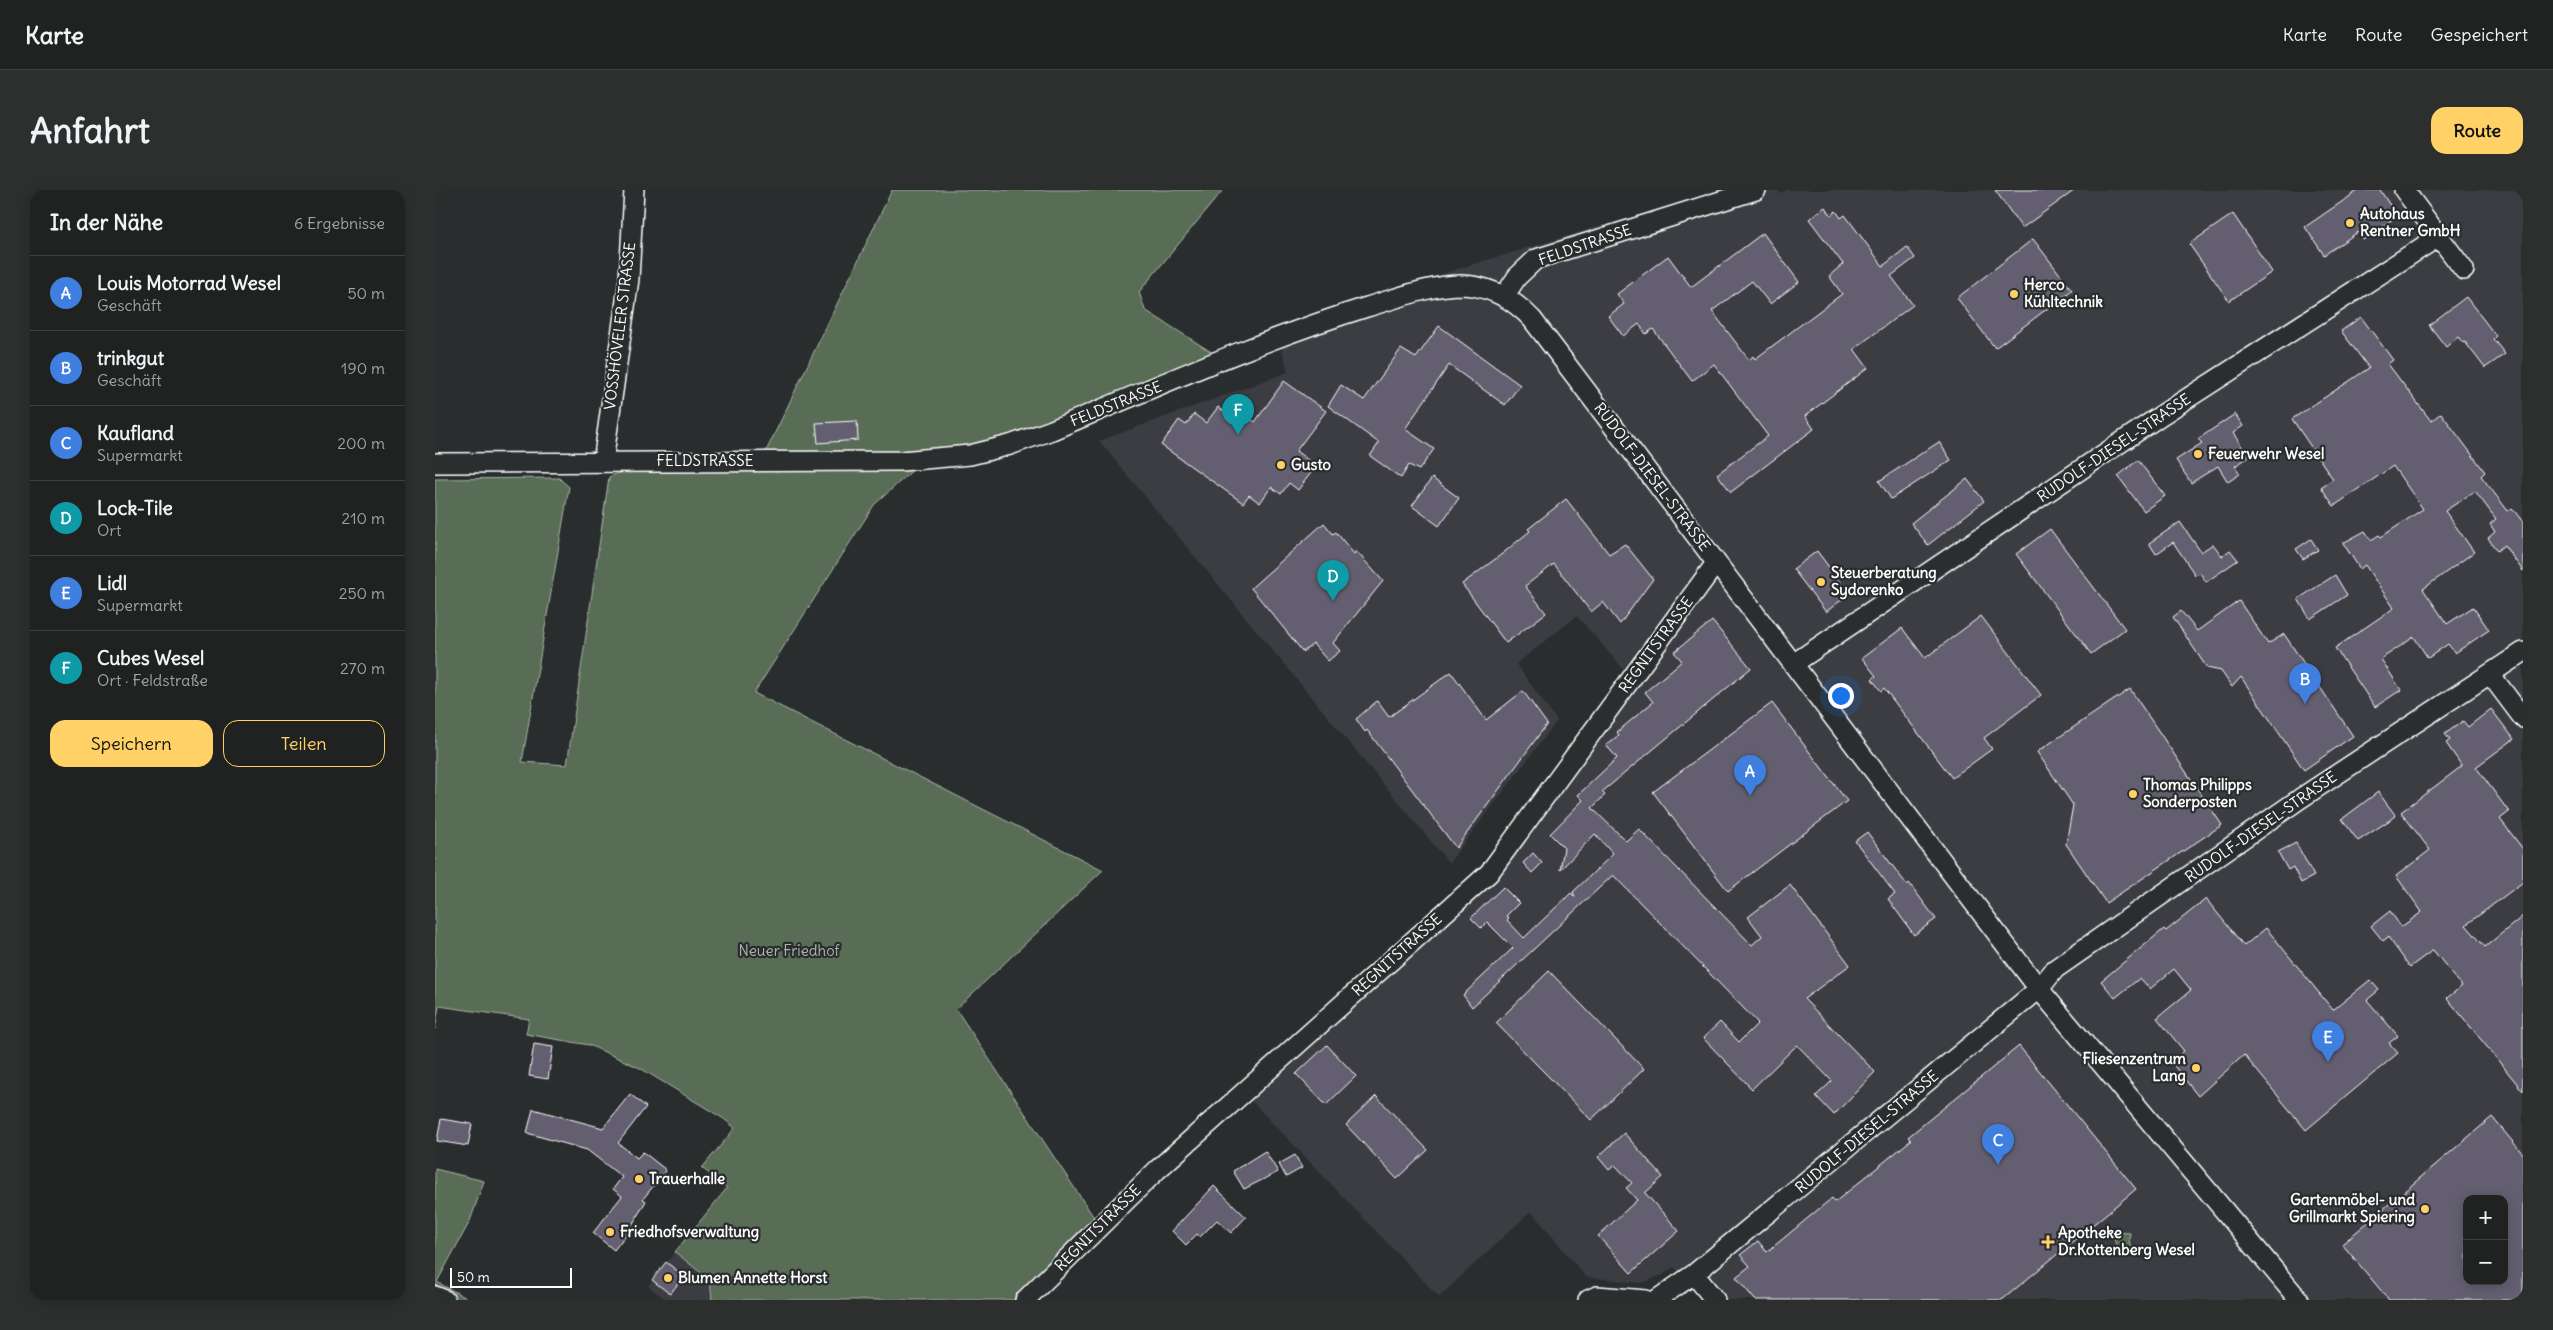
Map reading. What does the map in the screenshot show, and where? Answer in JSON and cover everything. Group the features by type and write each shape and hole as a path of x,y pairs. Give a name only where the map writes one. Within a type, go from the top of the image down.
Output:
{"street":[{"name":"VOSSHÖVELER STRASSE","path":"603,462 629,279 635,190"},
{"name":"FELDSTRASSE","path":"435,463 901,461 970,455 1010,445 1053,430 1321,321 1412,293 1440,286 1464,285 1505,295 1517,277 1536,259 1756,190"},
{"path":"2404,190 2464,270"},
{"name":"RUDOLF-DIESEL-STRASSE","path":"1793,664 2163,414 2438,237"},
{"name":"RUDOLF-DIESEL-STRASSE","path":"1505,295 1517,303 1532,319 2039,989 2299,1300"},
{"name":"REGNITSTRASSE","path":"1025,1300 1157,1170 1489,873 1716,563"},
{"name":"RUDOLF-DIESEL-STRASSE","path":"1656,1300 1693,1274 2039,989 2055,969 2301,798 2523,652"},
{"path":"2490,674 2523,718"},
{"path":"1693,1274 1715,1300"},
{"path":"435,1296 445,1300"},
{"path":"1589,1300 1597,1296 1647,1300"}],"shaded area":[{"path":"1722,190 1778,190 1780,193 1786,190 2523,190 2523,1300 1702,1300 1674,1267 1663,1275 1642,1283 1586,1277 1531,1211 1439,1297 1238,1087 1483,872 1624,670 1577,616 1516,664 1557,721 1449,863 1099,441 1288,372 1276,328 1467,266"},
{"path":"675,1252 710,1280 712,1300 666,1300 648,1286"}],"green space":[{"name":"Neuer Friedhof","path":"892,190 1223,190 1139,292 1145,310 1216,355 1006,443 915,468 874,505 754,693 1103,870 956,1009 1097,1222 1017,1300 712,1300 710,1280 675,1252 727,1188 702,1168 735,1128 724,1119 640,1068 589,1045 526,1034 529,1019 439,1006 435,1029 435,479 559,478 569,487 522,762 567,765 609,477 623,471 757,470"},
{"path":"435,1169 484,1181 470,1221 437,1282 470,1300 435,1300"},
{"path":"2113,1232 2130,1233 2129,1240 2132,1254 2117,1251"}],"building":[{"path":"1995,190 2075,190 2022,228"},
{"path":"2359,190 2380,190 2397,216 2363,240 2358,232 2324,255 2305,227"},
{"path":"1825,207 1831,215 1836,211 1841,218 1845,215 1883,266 1907,247 1915,258 1891,276 1913,305 1854,349 1868,368 1805,416 1814,429 1731,492 1717,474 1768,436 1714,364 1692,381 1653,329 1646,334 1639,324 1623,336 1608,316 1624,304 1617,294 1668,256 1691,287 1763,233 1799,282 1770,304 1752,281 1712,311 1749,360 1753,356 1755,359 1842,294 1829,276 1843,264 1809,219"},
{"path":"2233,214 2272,272 2229,301 2189,244"},
{"name":"Herco Kühltechnik","path":"2033,239 2072,290 1995,348 1957,298"},
{"path":"2466,297 2496,336 2493,339 2505,354 2485,368 2465,342 2463,343 2458,337 2446,347 2429,325"},
{"path":"2361,317 2393,360 2388,364 2431,421 2441,413 2485,472 2481,476 2508,511 2512,508 2523,522 2523,571 2504,545 2497,551 2488,538 2495,532 2490,524 2496,519 2475,491 2445,511 2474,552 2423,589 2447,624 2473,607 2489,630 2455,653 2448,644 2428,658 2414,637 2381,659 2401,690 2375,707 2335,648 2394,608 2365,565 2360,569 2343,543 2365,531 2371,540 2379,535 2381,537 2423,509 2393,466 2334,506 2321,487 2333,479 2292,419 2369,368 2341,331"},
{"path":"1439,326 1520,385 1505,405 1449,365 1405,429 1434,449 1419,470 1409,465 1401,478 1370,456 1379,443 1328,406 1341,385 1364,400 1401,349 1416,358"},
{"path":"1284,381 1326,411 1296,451 1316,466 1298,490 1289,483 1281,494 1271,487 1260,503 1249,495 1243,503 1161,445 1179,420 1186,425 1194,414 1206,423 1218,407 1229,415 1234,407 1255,422"},
{"path":"2235,414 2243,426 2233,433 2249,457 2235,466 2240,474 2228,482 2218,466 2191,483 2176,460 2202,443 2198,439"},
{"path":"857,421 858,440 818,443 816,423"},
{"path":"1939,442 1951,460 1891,499 1879,481"},
{"path":"2138,460 2165,496 2144,511 2118,476"},
{"path":"1432,478 1459,498 1439,526 1412,506"},
{"path":"1967,479 1984,501 1928,545 1911,523"},
{"path":"1566,499 1609,554 1625,544 1653,579 1620,624 1603,602 1591,612 1554,564 1525,586 1546,613 1506,643 1462,584 1502,554 1530,531 1528,529"},
{"path":"2180,522 2201,552 2213,544 2222,556 2230,550 2238,560 2206,582 2200,573 2195,575 2173,542 2156,554 2149,543"},
{"path":"1324,523 1333,534 1336,532 1354,554 1356,551 1383,581 1333,643 1340,651 1328,661 1313,644 1303,652 1251,588"},
{"path":"2050,529 2125,629 2091,654 2016,554"},
{"path":"2311,539 2318,550 2303,559 2296,549"},
{"name":"Steuerberatung Sydorenko","path":"1817,551 1849,594 1826,612 1793,569"},
{"path":"2335,575 2347,595 2310,619 2298,599"},
{"path":"2239,601 2268,644 2284,634 2353,736 2304,770 2241,677 2232,687 2221,671 2207,668 2173,617 2181,611 2197,631"},
{"path":"1981,616 2041,695 1984,738 1992,749 1952,778 1884,688 1881,691 1872,679 1876,676 1862,658 1902,628 1925,658"},
{"path":"1712,621 1751,668 1602,792 1605,795 1592,808 1626,841 1639,829 1752,945 1762,936 1748,917 1790,885 1850,965 1804,999 1875,1072 1834,1115 1816,1096 1832,1081 1797,1045 1752,1089 1703,1038 1720,1022 1739,1042 1758,1023 1613,875 1472,1007 1463,995 1513,948 1487,922 1481,928 1471,918 1503,887 1519,903 1506,916 1509,918 1507,920 1524,938 1571,893 1575,897 1573,892 1613,854 1595,834 1560,870 1564,848 1550,834 1583,800 1578,795 1617,758 1606,745 1619,735 1617,732 1653,702 1645,692 1682,661 1674,652"},
{"path":"1451,672 1486,720 1523,691 1547,724 1456,848 1367,730 1365,732 1356,719 1377,701 1389,717"},
{"name":"Thomas Philipps Sonderposten","path":"2130,689 2222,825 2106,903 2066,844 2073,805 2037,752"},
{"path":"1772,703 1847,801 1728,891 1653,792"},
{"path":"2491,709 2514,739 2476,767 2509,812 2500,819 2523,849 2523,882 2466,925 2485,947 2523,916 2523,1091 2447,998 2462,986 2433,950 2410,967 2388,937 2383,941 2371,926 2390,911 2401,927 2422,912 2396,876 2430,850 2401,812 2462,766 2446,743 2450,740 2445,734 2463,721 2468,727"},
{"path":"2378,792 2396,816 2358,841 2342,819"},
{"path":"1867,832 1907,885 1909,883 1936,919 1914,935 1888,899 1895,894 1855,841"},
{"path":"2296,843 2314,876 2301,883 2293,867 2288,870 2278,852"},
{"path":"1533,853 1542,863 1532,873 1523,863"},
{"path":"2206,899 2244,946 2266,928 2333,1010 2370,980 2379,990 2367,1000 2398,1036 2389,1043 2398,1053 2306,1130 2244,1055 2198,1096 2171,1062 2184,1051 2157,1018 2191,990 2174,969 2150,989 2140,978 2115,998 2101,981 2164,929 2166,931"},
{"path":"1549,971 1644,1069 1591,1120 1496,1023"},
{"path":"534,1044 553,1047 548,1079 529,1076"},
{"path":"1327,1045 1356,1076 1326,1105 1296,1074"},
{"path":"2019,1046 2136,1189 2002,1300 1755,1300 1736,1277 1750,1266 1740,1255 1758,1241 1767,1252 1832,1198 1835,1202 1911,1140 1908,1137"},
{"path":"630,1094 646,1107 618,1143 637,1158 643,1152 666,1170 643,1199 646,1201 628,1232 614,1250 593,1233 622,1196 613,1189 622,1177 587,1150 527,1133 533,1109 603,1128"},
{"path":"1376,1096 1428,1150 1397,1179 1346,1125"},
{"name":"Gartenmöbel- und Grillmarkt Spiering","path":"2492,1117 2523,1154 2523,1294 2516,1300 2389,1300 2342,1244"},
{"path":"441,1119 472,1124 468,1146 437,1141"},
{"path":"1624,1133 1663,1177 1645,1193 1679,1231 1631,1273 1598,1236 1637,1200 1626,1188 1632,1183 1615,1165 1609,1170 1598,1157"},
{"path":"1265,1151 1278,1172 1244,1189 1233,1171"},
{"path":"1295,1155 1302,1168 1286,1177 1279,1164"},
{"path":"1214,1186 1246,1217 1231,1233 1217,1220 1200,1237 1197,1234 1186,1245 1172,1231"},
{"name":"Blumen Annette Horst","path":"666,1262 684,1276 670,1294 652,1280"}],"place":[{"name":"Autohaus Rentner GmbH","path":"2350,223"},
{"name":"Herco Kühltechnik","path":"2014,294"},
{"name":"Cubes Wesel","path":"1238,435"},
{"name":"Feuerwehr Wesel","path":"2198,454"},
{"name":"Gusto","path":"1281,465"},
{"name":"Steuerberatung Sydorenko","path":"1821,582"},
{"name":"Lock-Tile","path":"1333,601"},
{"name":"trinkgut","path":"2305,704"},
{"name":"Thomas Philipps Sonderposten","path":"2133,794"},
{"name":"Louis Motorrad Wesel","path":"1750,796"},
{"name":"Lidl","path":"2328,1062"},
{"name":"Fliesenzentrum Lang","path":"2196,1068"},
{"name":"Kaufland","path":"1998,1165"},
{"name":"Trauerhalle","path":"639,1179"},
{"name":"Gartenmöbel- und Grillmarkt Spiering","path":"2425,1209"},
{"name":"Friedhofsverwaltung","path":"610,1232"},
{"name":"Apotheke Dr.Kottenberg Wesel","path":"2048,1242"},
{"name":"Blumen Annette Horst","path":"668,1278"}]}
